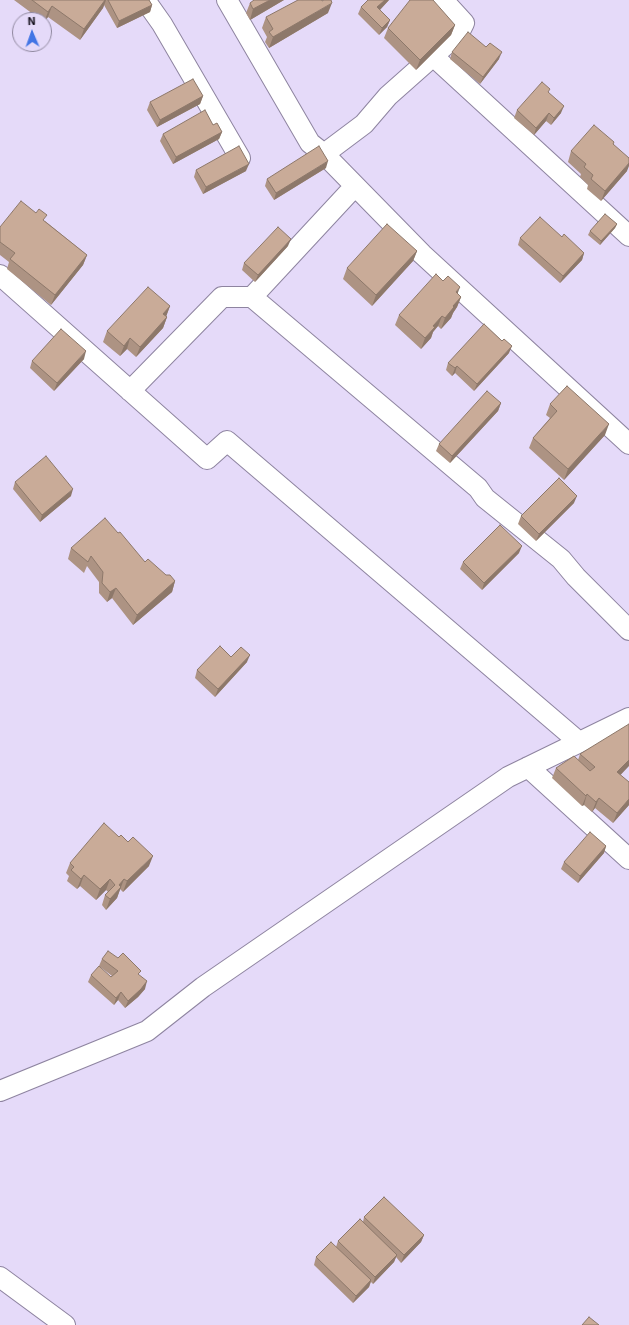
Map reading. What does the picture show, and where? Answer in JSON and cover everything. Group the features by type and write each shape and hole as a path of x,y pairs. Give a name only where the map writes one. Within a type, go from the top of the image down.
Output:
{"street":[{"path":"145,0 162,24 240,158"},
{"path":"227,0 310,143 324,154 422,254 629,444"},
{"path":"324,154 364,124 388,96 459,33 464,23 443,0"},
{"path":"433,56 629,236"},
{"path":"252,297 355,186"},
{"path":"0,275 207,459 227,441 579,742"},
{"path":"130,391 222,297 252,297 478,488 485,498 561,559 576,577 629,630"},
{"path":"0,1091 146,1032 216,978 508,777 629,718"},
{"path":"528,767 629,859"},
{"path":"0,1277 65,1325"}],"building":[{"path":"32,0 105,0 84,29 52,6 48,12"},
{"path":"108,0 149,0 152,5 119,21"},
{"path":"254,0 270,0 253,9 250,3"},
{"path":"298,0 331,0 332,3 273,37 269,32 273,29 266,17"},
{"path":"368,0 385,0 377,7 390,20 382,28 361,7"},
{"path":"410,0 433,0 455,25 420,60 388,28"},
{"path":"468,32 486,47 490,43 502,52 483,77 452,52"},
{"path":"193,79 203,96 160,120 150,102"},
{"path":"542,82 550,89 548,92 564,106 554,118 549,113 536,128 517,110"},
{"path":"205,110 213,125 217,123 222,132 176,157 163,134"},
{"path":"594,125 614,142 613,144 629,158 629,163 605,191 591,179 593,175 584,167 586,164 571,151"},
{"path":"239,146 249,164 206,187 196,170"},
{"path":"319,146 328,161 276,193 267,179"},
{"path":"21,201 36,213 39,209 47,215 43,220 87,255 55,295 10,259 15,253 0,242 0,227"},
{"path":"605,214 617,224 601,241 590,231"},
{"path":"540,217 562,237 564,234 584,253 563,276 520,238"},
{"path":"387,224 417,251 376,295 347,268"},
{"path":"278,227 291,239 258,275 244,263"},
{"path":"436,274 443,281 448,276 460,287 456,292 461,297 445,318 442,316 433,326 435,327 425,338 399,315"},
{"path":"148,287 170,306 163,314 167,317 140,347 130,338 124,346 107,331"},
{"path":"484,324 502,341 504,339 512,346 477,384 457,366 455,368 448,363"},
{"path":"61,329 86,351 57,383 32,361"},
{"path":"567,386 609,424 568,469 533,438 557,411 550,404"},
{"path":"487,391 501,403 452,456 439,444"},
{"path":"46,456 73,489 42,515 15,482"},
{"path":"559,478 577,496 539,534 521,516"},
{"path":"105,518 118,533 120,532 145,562 148,559 166,575 170,575 175,581 137,615 116,588 110,592 102,583 103,572 91,556 88,562 71,548"},
{"path":"500,525 522,546 484,583 463,562"},
{"path":"220,646 231,657 241,647 250,655 218,689 197,670"},
{"path":"629,724 629,760 617,772 629,782 629,799 617,813 599,798 596,802 587,794 586,796 556,768 574,756 590,771 595,767 580,754"},
{"path":"104,823 119,837 121,835 128,842 133,837 153,856 127,881 124,879 119,885 121,887 110,899 105,895 115,885 110,879 100,889 84,875 81,879 71,870 74,867 70,863"},
{"path":"590,832 606,846 580,876 564,862"},
{"path":"108,951 118,958 123,953 141,971 138,974 147,981 128,1001 121,992 116,998 91,975 99,966 111,977 118,971 102,959"},
{"path":"384,1197 424,1235 404,1255 364,1217"},
{"path":"360,1219 397,1255 375,1277 338,1241"},
{"path":"331,1242 371,1280 356,1296 316,1257"},
{"path":"589,1317 599,1325 582,1325"}]}
